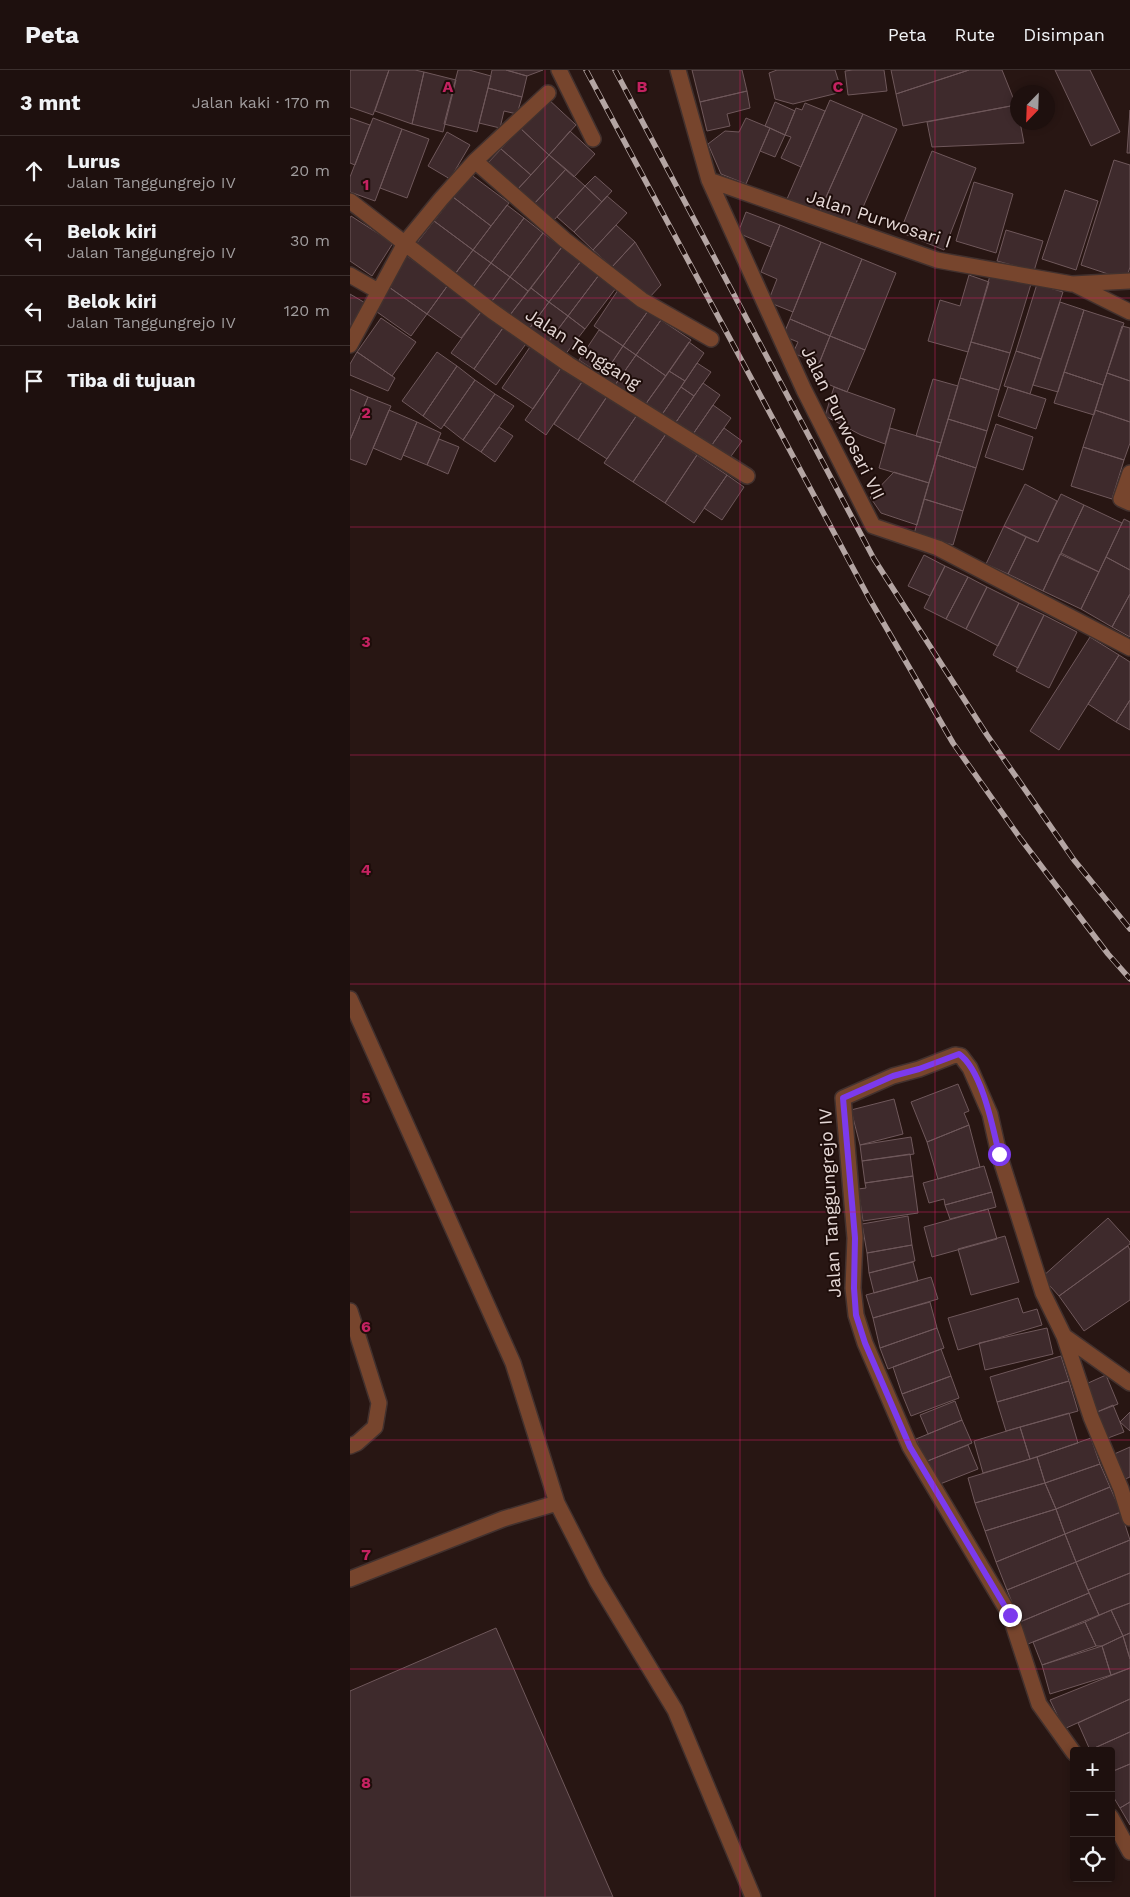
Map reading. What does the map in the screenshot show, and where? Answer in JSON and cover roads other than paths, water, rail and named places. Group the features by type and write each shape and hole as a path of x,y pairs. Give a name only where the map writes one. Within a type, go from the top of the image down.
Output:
{"street":[{"path":"559,70 593,139"},
{"name":"Jalan Purwosari VII","path":"678,70 709,180 804,390 873,526 938,548 1130,648"},
{"path":"350,345 405,243 440,199 476,161 548,93"},
{"path":"476,161 565,240 642,300 711,339"},
{"name":"Jalan Purwosari I","path":"709,180 937,260 1072,284 1130,282"},
{"name":"Jalan Tenggang","path":"350,201 492,311 568,364 746,476"},
{"path":"350,275 378,291"},
{"path":"1072,284 1130,312"},
{"path":"1130,473 1121,499 1130,503"},
{"path":"350,999 513,1363 557,1503 597,1581 675,1710 753,1897"},
{"name":"Jalan Tanggungrejo IV","path":"1070,1747 1039,1704 1010,1615 910,1447 865,1343 855,1306 855,1238 843,1098 893,1076 919,1069 955,1055 960,1055 964,1058 990,1114 999,1154 1040,1284 1064,1336 1130,1518"},
{"path":"350,1311 379,1403 375,1427 357,1443 350,1446"},
{"path":"1064,1336 1130,1383"},
{"path":"350,1579 502,1518 557,1503"},
{"path":"1115,1824 1130,1852"}],"railway":[{"path":"586,70 869,598 953,743 1020,838 1108,954 1130,979"},
{"path":"615,70 874,559 987,735 1074,860 1130,929"}]}
